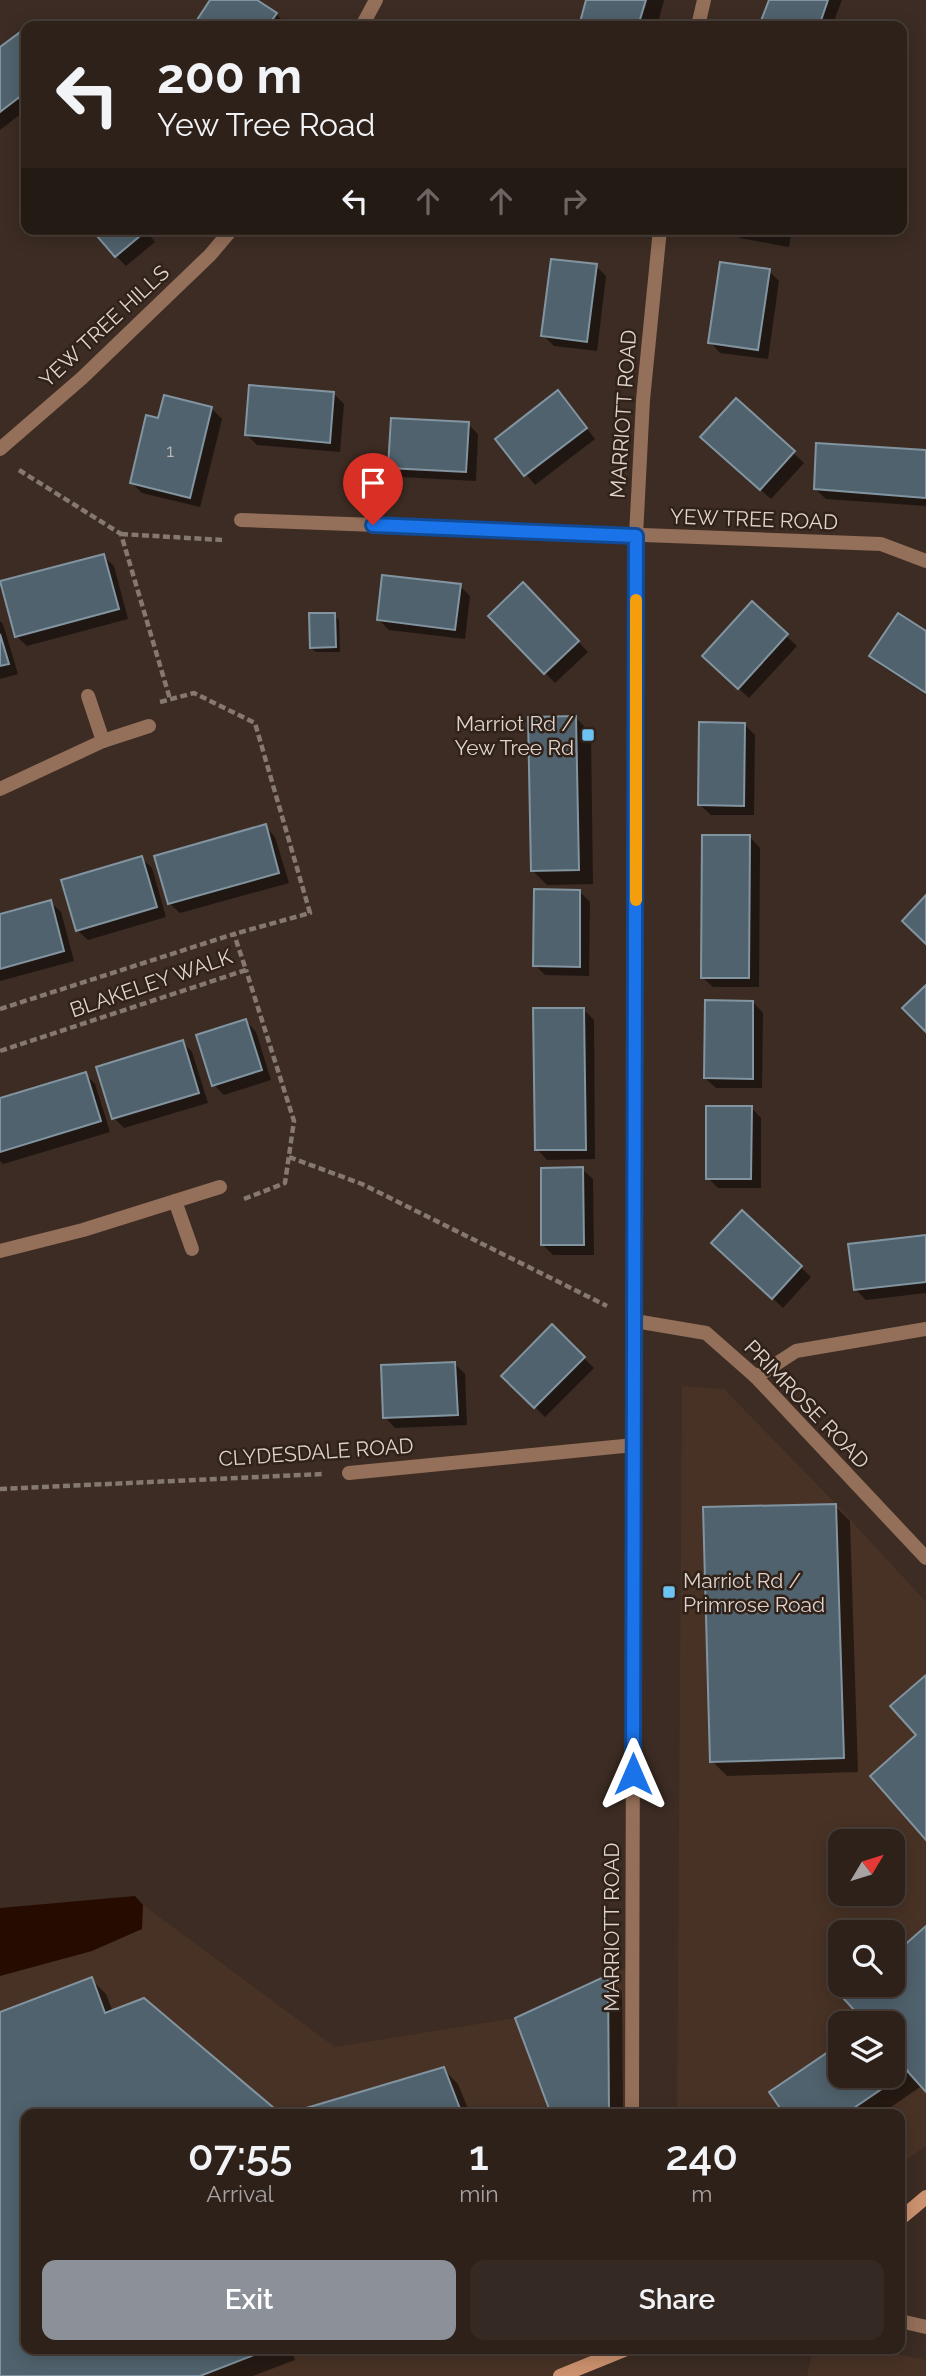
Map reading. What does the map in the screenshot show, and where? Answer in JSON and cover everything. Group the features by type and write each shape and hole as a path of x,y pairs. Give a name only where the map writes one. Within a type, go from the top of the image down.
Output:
{"main road":[{"path":"905,2215 926,2197"},
{"path":"560,2376 614,2354"}],"street":[{"path":"365,21 376,0"},
{"path":"699,21 704,0"},
{"name":"YEW TREE HILLS","path":"0,449 82,378 210,255 227,235"},
{"name":"MARRIOTT ROAD","path":"632,2109 636,536 643,400 659,235"},
{"name":"YEW TREE ROAD","path":"241,520 881,544 926,561"},
{"path":"88,696 103,741"},
{"path":"0,789 103,741 149,726"},
{"path":"0,1251 83,1230 220,1186"},
{"path":"175,1200 192,1249"},
{"name":"PRIMROSE ROAD","path":"635,1321 706,1333 756,1377 926,1558"},
{"path":"756,1377 796,1351 926,1329"},
{"name":"CLYDESDALE ROAD","path":"349,1473 634,1445"},
{"path":"905,2322 926,2327"}],"path":[{"path":"11,465 121,534 227,541 241,520"},
{"path":"121,534 170,699"},
{"path":"158,703 194,693 255,723 310,913 234,934"},
{"name":"BLAKELEY WALK","path":"0,1009 234,934 246,970 0,1051"},
{"path":"220,1186 231,1203 285,1183 294,1121 246,970"},
{"path":"289,1157 362,1184 635,1321"},
{"name":"CLYDESDALE ROAD","path":"0,1489 349,1473"}],"shaded area":[{"path":"682,1386 724,1389 836,1504 926,1602 926,2146 905,2161 905,2109 677,2109"},
{"path":"135,1896 143,1905 335,2047 515,2018 608,1975 632,1967 632,2109 21,2109 21,2354 616,2354 560,2376 0,2376 0,1910"},
{"path":"135,1896 143,1905 142,1929 92,1951 0,1976 0,1908"},
{"path":"812,2354 896,2354 926,2360 926,2376 807,2376"}],"building":[{"path":"210,0 257,0 277,13 271,21 196,21"},
{"path":"586,0 646,0 640,21 580,21"},
{"path":"769,0 828,0 821,21 761,21"},
{"path":"21,31 21,96 0,112 0,47"},
{"path":"96,235 141,235 115,257"},
{"path":"551,259 597,264 587,342 541,336"},
{"path":"720,262 770,269 758,350 708,343"},
{"path":"249,385 334,392 330,443 245,435"},
{"path":"558,390 587,428 524,476 495,439"},
{"path":"164,395 212,407 190,498 130,483 146,415 158,418"},
{"path":"736,398 795,451 760,490 700,437"},
{"path":"391,418 469,422 466,472 388,468"},
{"path":"816,443 926,450 926,498 814,489"},
{"path":"104,554 119,609 15,637 0,581"},
{"path":"382,575 461,584 455,630 377,620"},
{"path":"523,582 579,641 544,674 488,616"},
{"path":"752,601 788,634 738,689 702,656"},
{"path":"309,613 335,613 336,647 310,648"},
{"path":"898,613 926,631 926,693 869,656"},
{"path":"0,634 9,664 0,666"},
{"path":"576,716 579,870 531,871 528,717"},
{"path":"699,722 745,723 744,806 698,805"},
{"path":"266,824 279,873 168,904 154,856"},
{"path":"702,835 750,835 749,978 701,978"},
{"path":"142,856 157,907 76,931 61,880"},
{"path":"534,889 580,890 580,967 533,966"},
{"path":"926,895 926,944 902,921"},
{"path":"51,900 64,951 0,969 0,914"},
{"path":"926,985 926,1032 902,1008"},
{"path":"705,1000 753,1001 753,1079 704,1078"},
{"path":"533,1008 584,1008 586,1150 535,1150"},
{"path":"246,1019 262,1070 212,1086 196,1035"},
{"path":"183,1040 199,1093 112,1119 96,1067"},
{"path":"86,1072 101,1121 0,1152 0,1098"},
{"path":"706,1106 752,1106 751,1179 706,1179"},
{"path":"583,1167 584,1245 541,1245 541,1168"},
{"path":"742,1210 802,1266 772,1299 711,1243"},
{"path":"926,1235 926,1282 854,1290 848,1244"},
{"path":"552,1324 585,1357 534,1408 501,1376"},
{"path":"455,1362 458,1415 383,1418 381,1365"},
{"path":"836,1504 844,1758 710,1762 703,1507"},
{"path":"926,1675 926,1840 870,1776 916,1735 890,1706"},
{"path":"926,1926 926,2092 905,2069 905,2011 855,2011 844,1999 905,1997 905,1945"},
{"path":"608,1975 609,2109 549,2109 515,2018"},
{"path":"92,1977 105,2013 144,1998 275,2109 21,2109 21,2354 257,2354 200,2376 0,2376 0,2012"},
{"path":"828,2052 828,2088 883,2088 852,2109 781,2109 769,2092"},
{"path":"444,2067 460,2109 303,2109"}],"slow traffic":[{"path":"636,600 636,900"}],"place":[{"name":"Marriot Rd / Yew Tree Rd","path":"588,735"},
{"name":"Marriot Rd / Primrose Road","path":"669,1592"}],"route":[{"path":"373,525 636,536 633,1774"}]}
